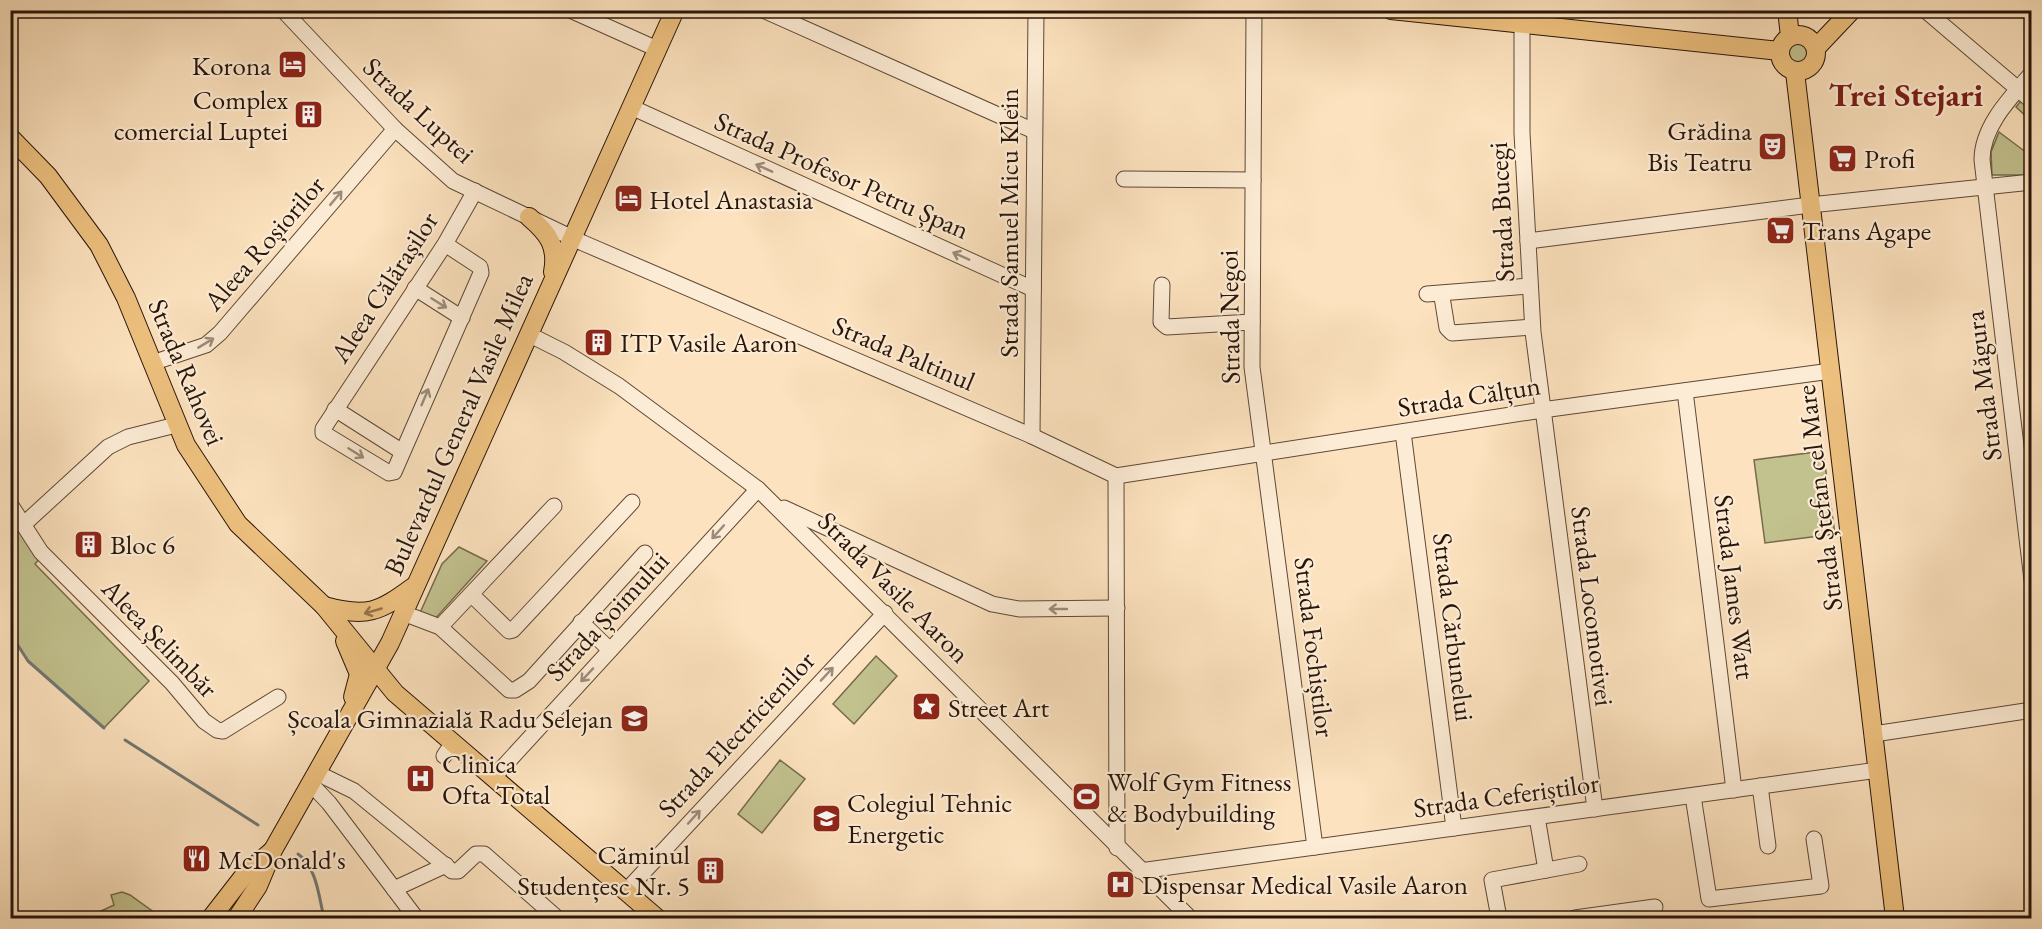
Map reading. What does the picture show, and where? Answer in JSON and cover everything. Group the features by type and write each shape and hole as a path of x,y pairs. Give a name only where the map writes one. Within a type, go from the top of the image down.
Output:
{"main road":[{"name":"Bulevardul General Vasile Milea","path":"273,850 376,671 675,10"},
{"path":"1391,10 1521,17 1785,44 1807,37 1816,48"},
{"path":"1787,10 1784,65 1795,72 1810,68 1814,62 1816,48 1852,10"},
{"name":"Strada Ștefan cel Mare","path":"1795,72 1895,918"},
{"name":"Strada Rahovei","path":"10,136 48,176 99,245 126,298 176,425 198,466 238,524 324,606 361,649 376,671 448,750 493,778 657,918"},
{"path":"529,217 552,242 555,257 550,285"},
{"path":"324,606 348,613 374,612 388,606 415,586"},
{"path":"324,606 351,652 359,674 355,693 342,714 329,751"},
{"path":"210,918 246,873 273,850"},
{"path":"237,918 258,886 273,850"}],"street":[{"path":"570,10 657,49"},
{"path":"763,10 1034,131"},
{"name":"Strada Samuel Micu Klein","path":"1032,436 1036,10"},
{"name":"Strada Negoi","path":"1254,10 1252,367 1265,453"},
{"path":"1925,10 2031,101"},
{"name":"Strada Luptei","path":"283,11 395,129 444,174 572,237"},
{"name":"Strada Bucegi","path":"1521,17 1532,327 1542,410"},
{"name":"Strada Măgura","path":"2031,73 1986,138 1982,152 2031,580"},
{"name":"Strada Profesor Petru Șpan","path":"631,107 1034,289"},
{"name":"Aleea Roșiorilor","path":"152,363 206,345 220,333 395,129"},
{"path":"1124,179 1252,180"},
{"path":"1528,241 1810,205 1984,185 2031,182"},
{"name":"Aleea Călărașilor","path":"401,451 394,472 389,473 323,433 322,429 445,244 475,191"},
{"name":"Strada Paltinul","path":"572,237 1032,436 1116,476"},
{"path":"335,409 401,451 482,270 445,244"},
{"path":"1162,285 1161,322 1167,327 1252,322"},
{"path":"1530,286 1435,296 1447,328 1452,333 1532,327"},
{"path":"415,288 462,318"},
{"name":"Strada Vasile Aaron","path":"528,334 564,351 619,386 758,489 885,613 1140,871 1190,918"},
{"name":"Strada Călțun","path":"1116,476 1542,410 1831,370"},
{"name":"Strada James Watt","path":"1684,391 1734,790"},
{"name":"Strada Locomotivei","path":"1542,410 1595,809"},
{"path":"23,525 108,447 128,437 176,425"},
{"name":"Strada Cărbunelui","path":"1403,432 1454,828"},
{"name":"Strada Fochiștilor","path":"1265,453 1315,847"},
{"path":"1116,476 1118,848"},
{"name":"Strada Șoimului","path":"493,778 758,489"},
{"path":"472,595 509,631 513,630 632,502"},
{"name":"Aleea Șelimbăr","path":"10,504 41,552 172,683 204,721 217,730 231,727 278,697"},
{"path":"775,504 992,604 1019,609 1117,608"},
{"path":"403,613 440,627 554,506"},
{"name":"Strada Șoimului","path":"440,627 510,690 515,690 529,681 645,553"},
{"name":"Strada Electricienilor","path":"627,891 885,613"},
{"path":"581,622 610,650"},
{"path":"1874,734 2031,710"},
{"name":"Strada Ceferiștilor","path":"1140,871 1878,770"},
{"path":"314,779 354,791 452,868"},
{"path":"314,779 329,803 416,918"},
{"path":"1760,786 1768,846"},
{"path":"1693,796 1709,899 1821,886 1814,840"},
{"path":"1538,817 1546,870"},
{"path":"394,889 452,868 476,854 484,854 557,918"},
{"path":"1498,918 1492,880 1579,864"},
{"path":"1575,918 1655,907"}],"green space":[{"path":"1794,44 1802,44 1807,49 1805,60 1794,62 1789,57 1789,49"},
{"path":"2021,101 2031,109 2031,121 2016,107"},
{"path":"1999,132 2031,156 2031,175 1992,175 1991,152"},
{"path":"1823,451 1835,534 1765,543 1754,460"},
{"path":"10,510 41,557 35,564 149,681 104,728 28,661 11,635"},
{"path":"459,547 487,561 434,620 419,615 442,564"},
{"path":"876,656 897,676 854,724 833,704"},
{"path":"780,760 805,779 762,833 738,814"},
{"path":"122,892 130,895 162,918 86,918 114,905 111,895"}],"waterway":[{"path":"10,633 28,661 104,728"},
{"path":"125,740 258,825"},
{"path":"298,854 313,875 324,918"}],"place":[{"name":"Korona","path":"292,65"},
{"name":"Complex comercial Luptei","path":"309,115"},
{"name":"Grădina Bis Teatru","path":"1773,146"},
{"name":"Profi","path":"1843,158"},
{"name":"Hotel Anastasia","path":"628,199"},
{"name":"Trans Agape","path":"1781,230"},
{"name":"ITP Vasile Aaron","path":"599,342"},
{"name":"Bloc 6","path":"89,544"},
{"name":"Street Art","path":"927,707"},
{"name":"Școala Gimnazială Radu Selejan","path":"634,718"},
{"name":"Clinica Ofta Total","path":"421,779"},
{"name":"Wolf Gym Fitness & Bodybuilding","path":"1086,797"},
{"name":"Colegiul Tehnic Energetic","path":"826,818"},
{"name":"McDonald's","path":"197,859"},
{"name":"Căminul Studențesc Nr. 5","path":"711,870"},
{"name":"Dispensar Medical Vasile Aaron","path":"1121,884"}],"district":[{"name":"Trei Stejari","path":"1906,94"}]}
